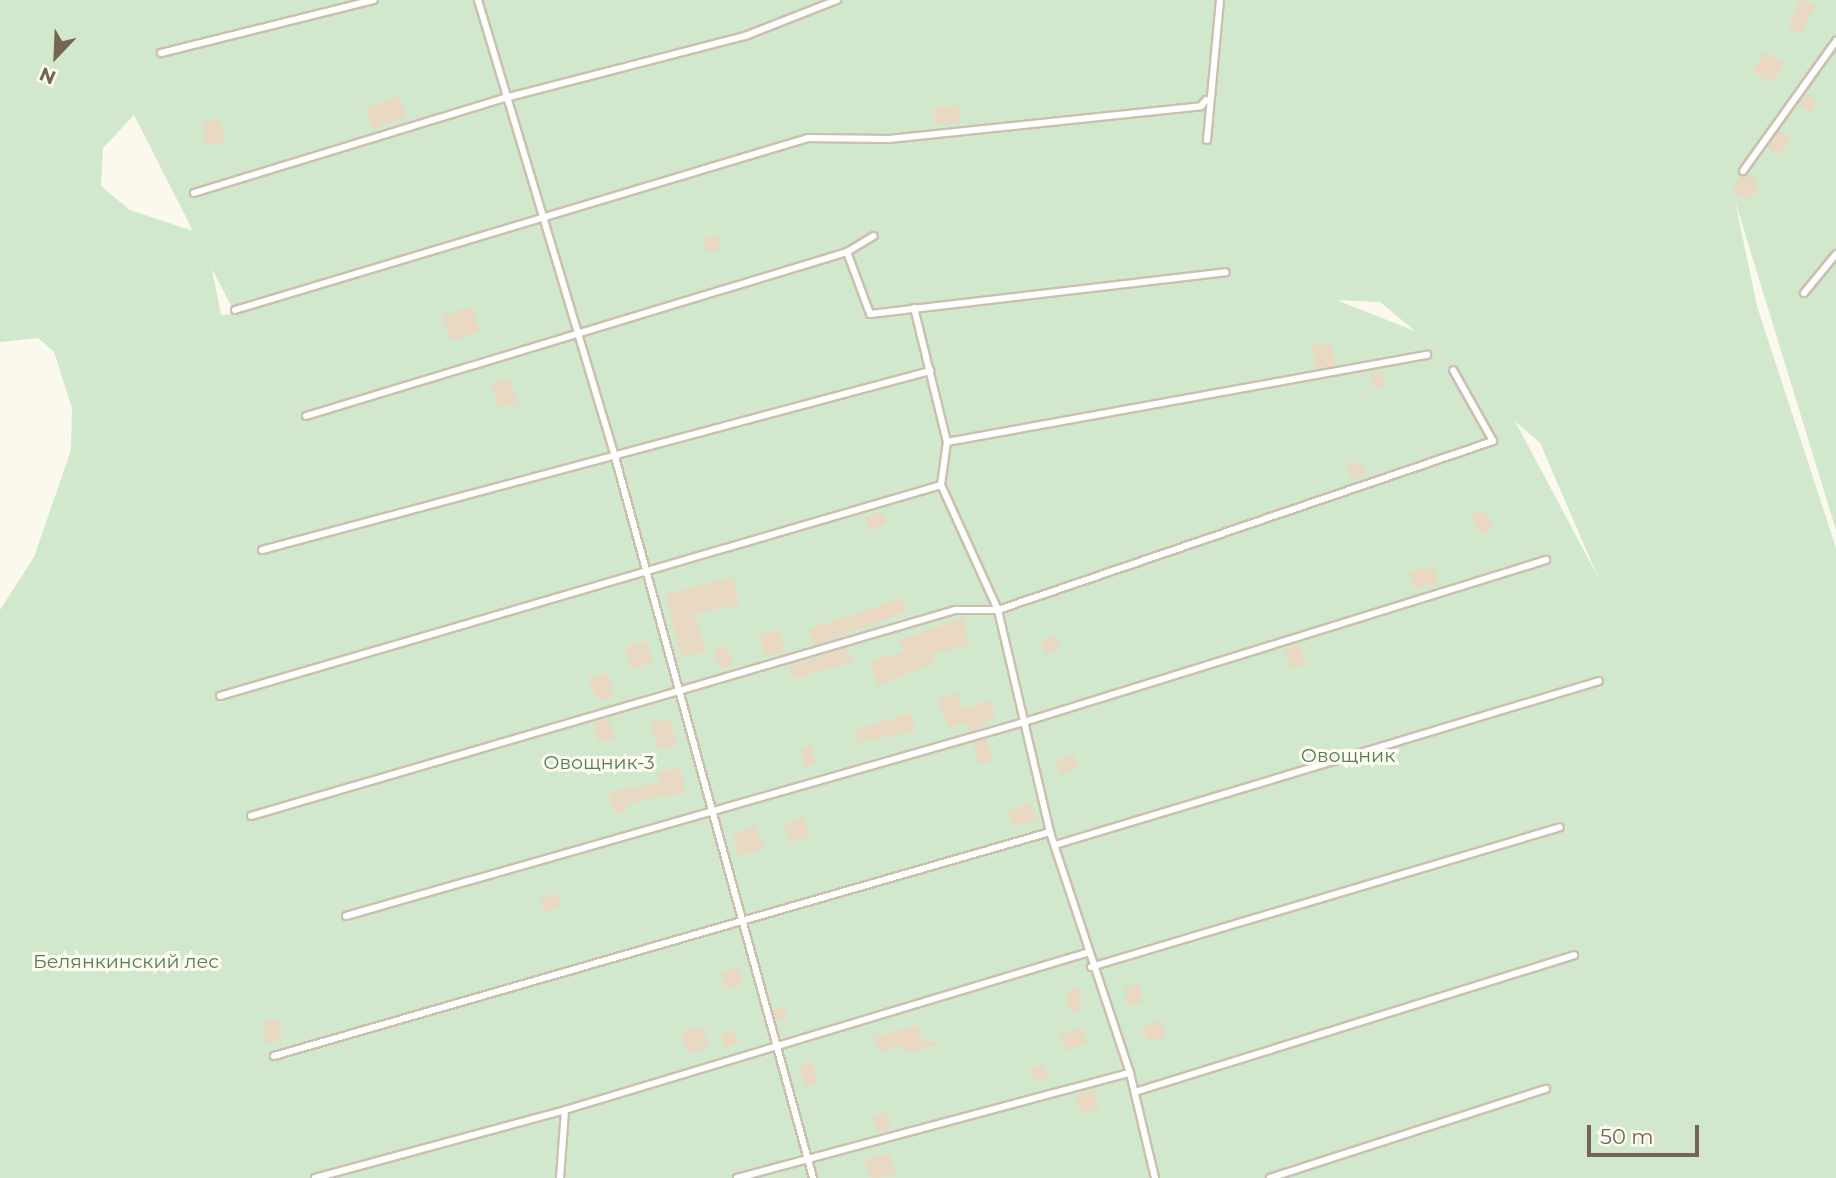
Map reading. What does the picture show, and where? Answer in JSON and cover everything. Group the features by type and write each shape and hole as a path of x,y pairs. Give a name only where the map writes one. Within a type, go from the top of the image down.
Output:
{"lane":[{"path":"161,53 373,0"},
{"path":"478,0 576,337 648,571 715,807 739,924 777,1041 813,1178"},
{"path":"194,193 505,98 745,36 837,0"},
{"path":"1207,140 1206,100 1220,0"},
{"path":"1742,171 1836,41"},
{"path":"235,310 808,138 888,139 1200,106 1206,100"},
{"path":"306,416 576,337 846,252 874,236"},
{"path":"846,252 870,314 1226,272"},
{"path":"1804,293 1836,254"},
{"path":"914,308 947,442 941,485 998,610 1021,723 1049,832 1086,953 1130,1073 1155,1178"},
{"path":"947,442 1427,355"},
{"path":"251,816 955,610 998,610 1493,441 1453,370"},
{"path":"262,550 930,371"},
{"path":"220,696 941,485"},
{"path":"346,916 715,807 1021,723 1546,559"},
{"path":"1055,845 1599,681"},
{"path":"1091,967 1560,827"},
{"path":"274,1056 739,924 1049,832"},
{"path":"315,1178 565,1110 777,1041 1086,953"},
{"path":"1135,1092 1574,955"},
{"path":"737,1178 1130,1073"},
{"path":"1270,1178 1546,1089"},
{"path":"560,1178 565,1110"}],"green space":[{"path":"0,0 1836,0 1836,530 1735,201 1757,306 1836,548 1836,1178 0,1178 0,610 34,557 71,450 72,408 54,352 38,338 0,342","holes":["134,115 193,231 130,210 101,186 103,148","212,269 235,313 221,315","1336,300 1380,302 1415,331","1516,422 1540,443 1598,577 1516,423"]}],"building":[{"path":"1800,0 1816,4 1802,34 1788,28"},
{"path":"1764,52 1784,63 1773,83 1753,72"},
{"path":"1806,92 1818,102 1809,113 1798,104"},
{"path":"399,96 406,117 372,129 365,108"},
{"path":"958,106 959,123 935,124 934,107"},
{"path":"220,119 225,142 207,146 202,123"},
{"path":"1780,130 1792,139 1778,156 1767,147"},
{"path":"1746,175 1757,182 1758,187 1751,198 1746,199 1735,192 1734,187 1741,176"},
{"path":"718,235 722,249 707,252 704,239"},
{"path":"472,306 480,331 452,341 443,316"},
{"path":"1331,343 1335,366 1316,369 1312,346"},
{"path":"1382,372 1384,386 1373,388 1371,374"},
{"path":"510,378 517,403 499,408 492,383"},
{"path":"1361,461 1366,475 1351,480 1347,465"},
{"path":"1484,510 1493,528 1480,534 1471,516"},
{"path":"880,512 887,523 870,532 865,517"},
{"path":"1434,566 1438,583 1414,589 1410,572"},
{"path":"733,577 739,605 695,614 706,653 681,656 666,595"},
{"path":"903,598 908,611 813,646 809,629"},
{"path":"963,618 969,645 932,654 935,662 877,687 871,660 904,652 900,640"},
{"path":"778,629 785,650 766,656 759,635"},
{"path":"1056,635 1060,649 1045,653 1041,640"},
{"path":"647,641 653,663 631,669 625,647"},
{"path":"1299,644 1306,664 1291,669 1284,649"},
{"path":"727,646 733,664 721,669 714,650"},
{"path":"847,648 852,662 793,679 789,666"},
{"path":"607,673 614,696 598,701 588,679"},
{"path":"957,692 963,709 990,700 995,718 970,732 967,722 949,728 938,700"},
{"path":"911,713 916,731 858,743 855,730"},
{"path":"609,718 615,738 599,743 593,723"},
{"path":"663,719 670,722 677,745 658,750 651,723"},
{"path":"986,739 992,761 979,764 973,743"},
{"path":"811,746 816,764 805,767 800,749"},
{"path":"1073,754 1078,768 1060,774 1056,760"},
{"path":"680,768 685,792 626,804 628,811 615,814 609,792 660,783 658,772"},
{"path":"1031,803 1037,819 1014,828 1008,811"},
{"path":"803,817 810,836 791,843 784,824"},
{"path":"756,825 764,849 738,857 733,835"},
{"path":"557,893 561,907 544,912 540,899"},
{"path":"738,967 743,984 726,989 721,972"},
{"path":"1139,984 1142,1004 1127,1006 1124,987"},
{"path":"1080,989 1082,1010 1068,1011 1067,990"},
{"path":"785,1007 787,1017 776,1021 773,1010"},
{"path":"279,1019 282,1041 265,1043 262,1021"},
{"path":"1159,1020 1166,1036 1149,1043 1142,1028"},
{"path":"918,1025 922,1039 942,1044 905,1054 903,1045 879,1052 875,1037"},
{"path":"703,1027 709,1048 688,1054 682,1032"},
{"path":"1082,1028 1087,1044 1065,1051 1060,1035"},
{"path":"735,1030 739,1044 725,1048 721,1034"},
{"path":"812,1062 818,1083 805,1087 799,1066"},
{"path":"1044,1064 1049,1078 1035,1083 1030,1069"},
{"path":"1093,1090 1100,1108 1082,1115 1075,1096"},
{"path":"886,1112 891,1128 877,1132 872,1116"},
{"path":"889,1153 896,1176 871,1178 865,1160"}],"park label":[{"name":"Овощник","path":"1348,756"},
{"name":"Овощник-3","path":"599,763"},
{"name":"Белянкинский лес","path":"126,962"}]}
